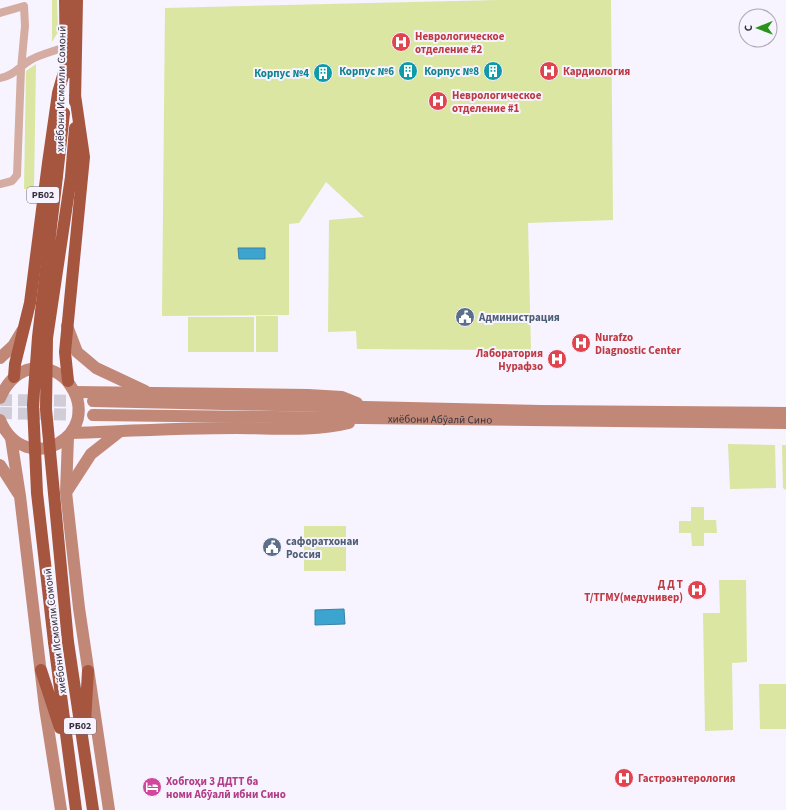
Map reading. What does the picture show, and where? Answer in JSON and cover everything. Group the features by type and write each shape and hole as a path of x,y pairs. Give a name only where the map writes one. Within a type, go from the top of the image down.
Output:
{"highway":[{"name":"хиёбони Исмоили Сомонӣ","path":"66,0 66,65 63,122 38,337 33,405 37,493 54,642 76,810"},
{"name":"хиёбони Исмоили Сомонӣ","path":"77,0 75,95 76,127 71,177 47,338 46,408 68,642 93,810"},
{"name":"РБ02","path":"8,380 25,326 58,93 66,65"},
{"name":"РБ02","path":"68,381 65,352 84,157 75,95"},
{"path":"41,670 69,757"},
{"path":"83,748 88,671"}],"main road":[{"path":"0,358 13,346 25,326"},
{"path":"67,326 77,352 96,368 148,393"},
{"path":"0,398 8,380 24,371 36,368 48,369 58,374 68,381 75,392 79,413 69,435 66,492 88,671 109,810"},
{"path":"75,392 308,395 342,397 366,406"},
{"name":"хиёбони Абӯалӣ Сино","path":"93,401 541,410 786,413"},
{"name":"хиёбони Абӯалӣ Сино","path":"93,415 136,414 786,423"},
{"path":"7,437 19,444 40,449 50,448 69,435 236,428 305,429 332,427 365,418"},
{"path":"0,420 7,437 20,496 45,708 61,810"},
{"path":"66,492 91,454 118,432"},
{"path":"0,465 20,496"}],"street":[{"path":"0,14 24,6 25,26 21,68 17,175 12,181 0,184"},
{"path":"0,78 7,77 30,60 65,48"}],"green space":[{"path":"52,0 57,0 58,32 52,42"},
{"path":"499,0 611,0 613,220 528,223 531,350 357,349 356,331 328,332 329,220 364,217 326,182 299,223 289,224 289,315 162,316 165,8"},
{"path":"36,64 34,189 24,189 26,71"},
{"path":"256,316 278,316 278,352 256,352"},
{"path":"188,317 254,317 254,352 188,352"},
{"path":"728,444 775,445 776,488 730,489"},
{"path":"782,445 786,445 786,490 783,488"},
{"path":"691,507 704,507 704,520 716,520 717,533 704,533 704,546 692,546 691,533 679,533 679,521 691,521"},
{"path":"304,526 346,526 346,571 304,571"},
{"path":"719,580 746,580 747,662 732,663 733,730 705,731 703,613 720,613"},
{"path":"759,684 786,684 786,729 760,729"}],"water":[{"path":"238,248 265,248 265,259 239,259"},
{"path":"344,609 345,624 315,625 315,610"}],"tunnel":[{"path":"0,400 93,401"},
{"path":"0,413 93,415"}],"place":[{"name":"Неврологическое отделение #2","path":"401,42"},
{"name":"Корпус №6","path":"408,71"},
{"name":"Корпус №8","path":"493,71"},
{"name":"Кардиология","path":"549,71"},
{"name":"Корпус №4","path":"323,73"},
{"name":"Неврологическое отделение #1","path":"438,101"},
{"name":"Администрация","path":"465,317"},
{"name":"Nurafzo Diagnostic Center","path":"581,343"},
{"name":"Лаборатория Нурафзо","path":"557,359"},
{"name":"сафоратхонаи Россия","path":"272,547"},
{"name":"Д Д Т Т/ТГМУ(медунивер)","path":"697,590"},
{"name":"Гастроэнтерология","path":"624,778"},
{"name":"Хобгоҳи 3 ДДТТ ба номи Абӯалӣ ибни Сино","path":"152,787"}]}
